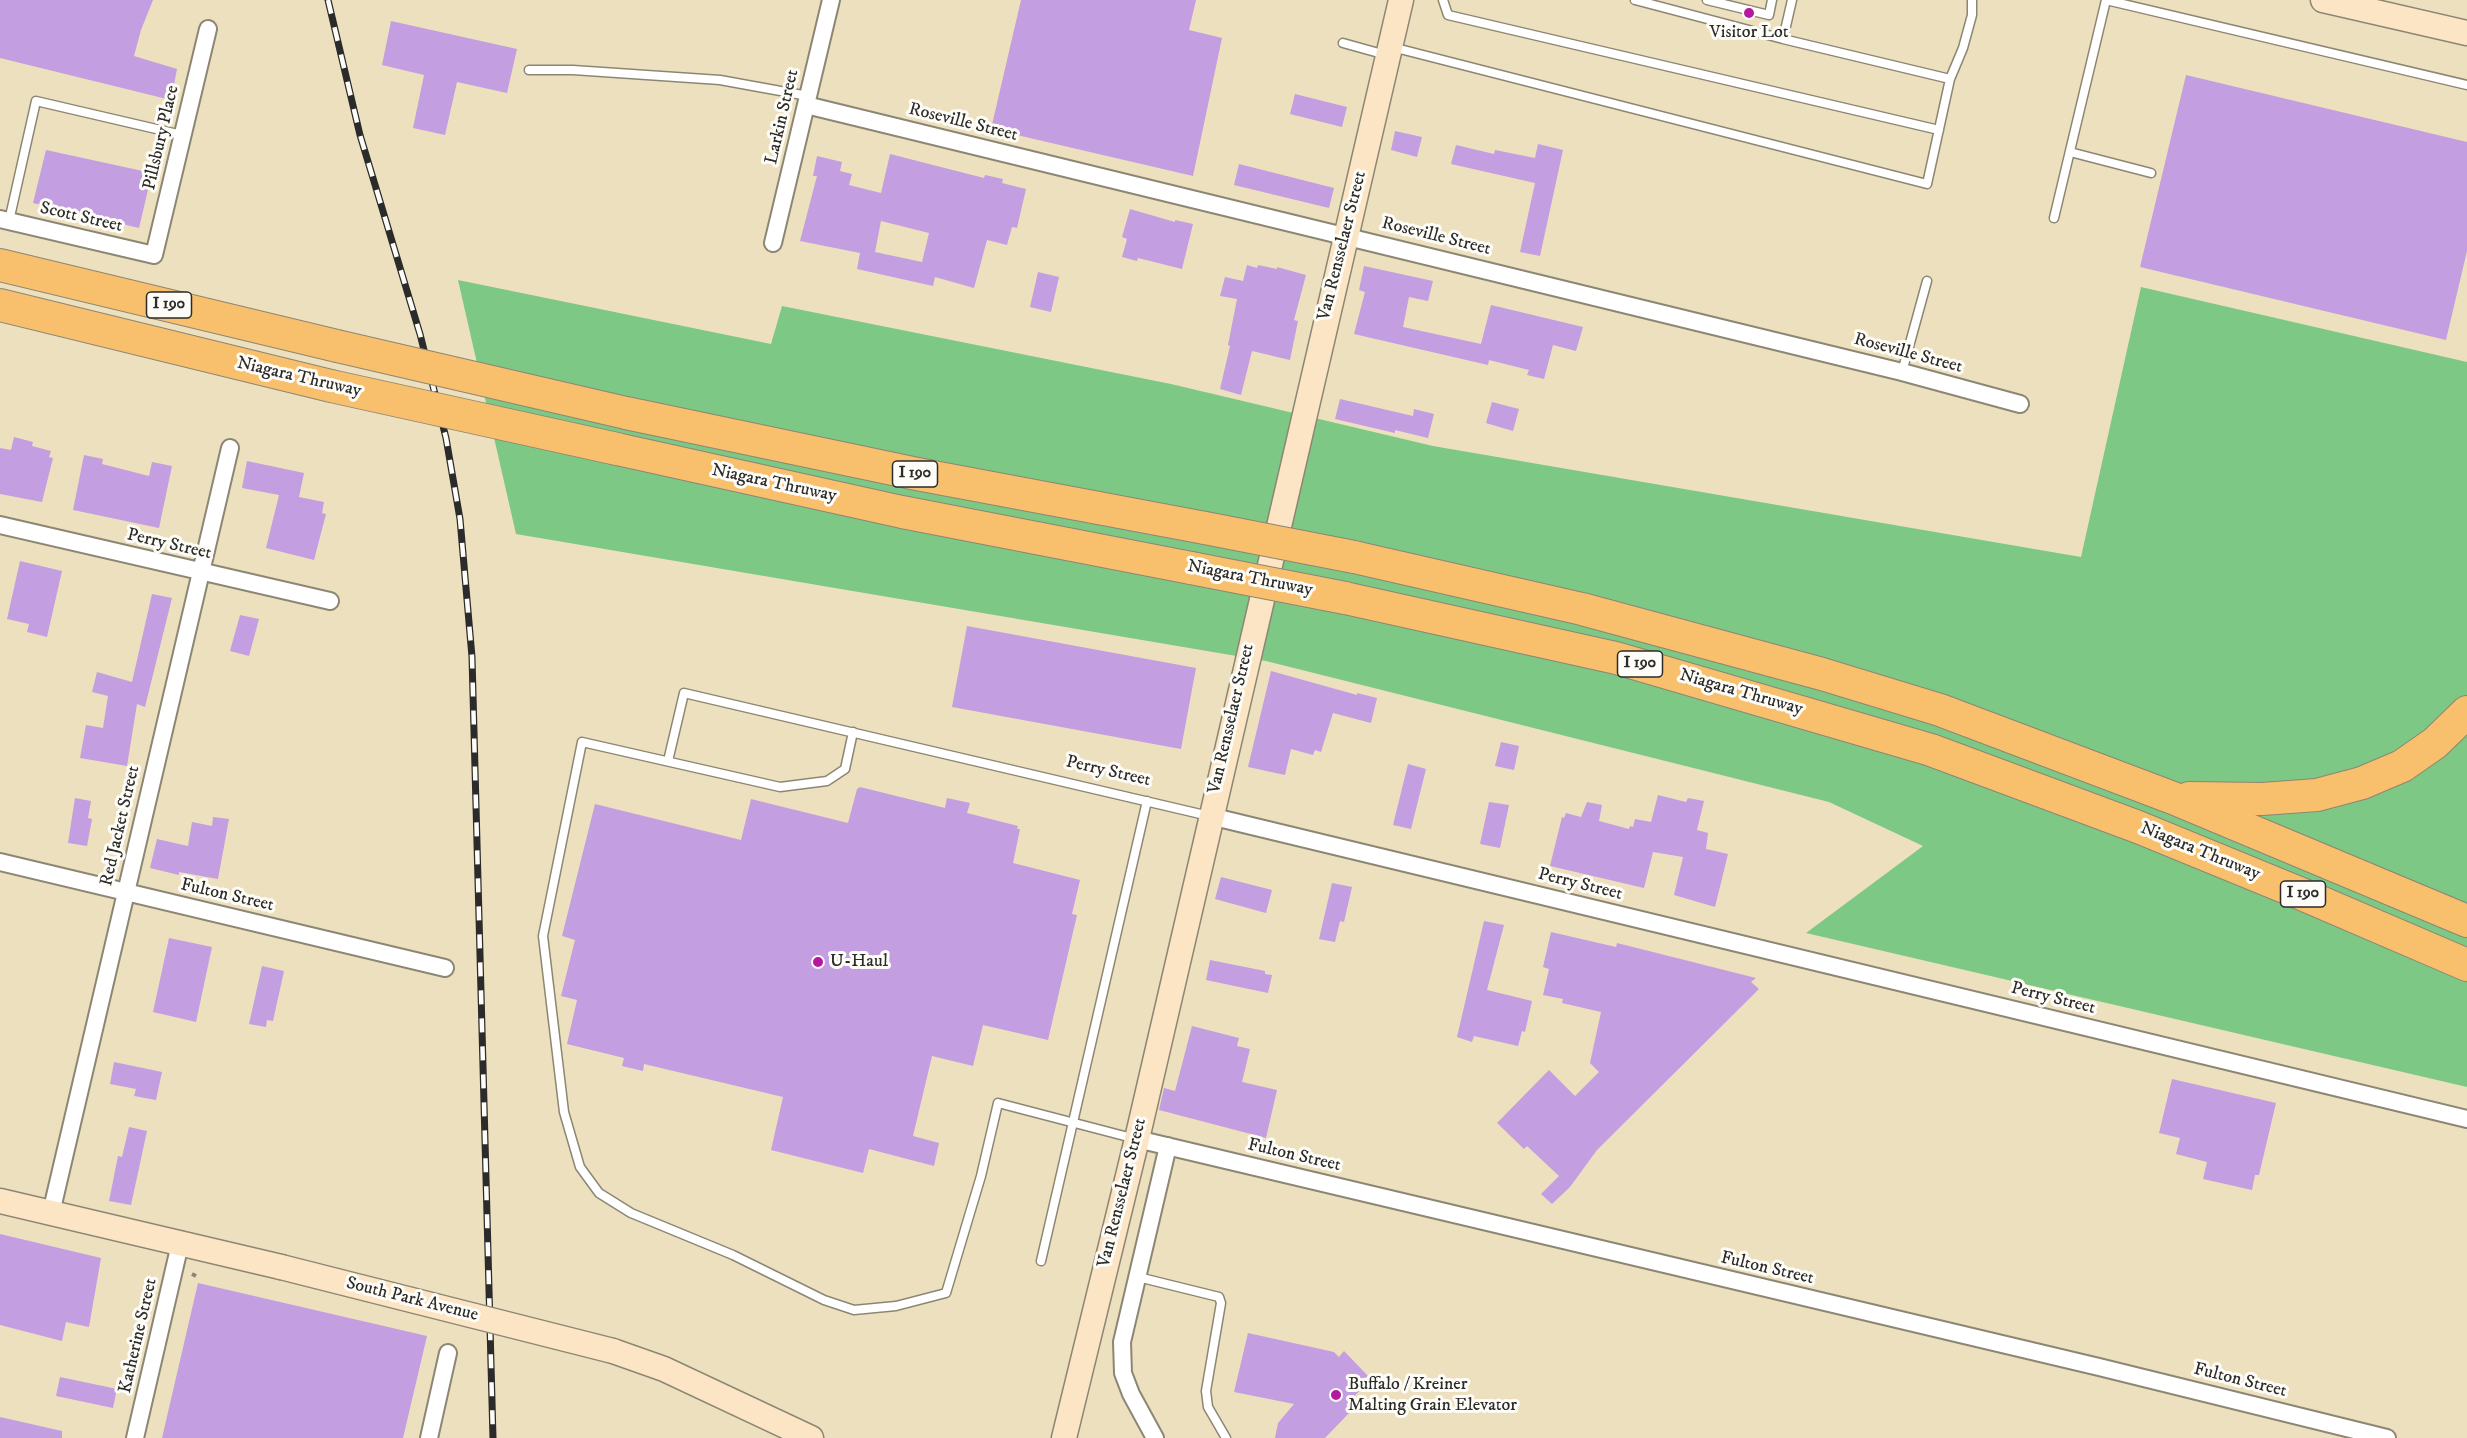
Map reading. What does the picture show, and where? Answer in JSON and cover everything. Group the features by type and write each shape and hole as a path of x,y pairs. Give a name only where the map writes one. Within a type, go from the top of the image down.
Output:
{"highway":[{"name":"I 190","path":"0,265 626,413 917,474 1354,557 1582,609 1822,674 1940,710 2173,798 2467,921"},
{"name":"Niagara Thruway","path":"0,305 331,386 902,512 1345,598 1616,657 1931,750 2138,827 2467,965"},
{"path":"2173,798 2262,799 2317,795 2362,783 2402,766 2435,743 2467,712"}],"street":[{"name":"Larkin Street","path":"773,243 831,0"},
{"name":"Van Rensselaer Street","path":"1064,1438 1137,1139 1344,235 1401,0"},
{"path":"2323,0 2386,7 2467,33"},
{"name":"Pillsbury Place","path":"154,255 208,29"},
{"name":"Roseville Street","path":"807,100 1902,372 2020,405"},
{"name":"Scott Street","path":"5,220 154,255"},
{"name":"Red Jacket Street","path":"51,1213 230,448"},
{"name":"Perry Street","path":"0,525 330,601"},
{"name":"Perry Street","path":"1210,816 2467,1119"},
{"name":"Fulton Street","path":"0,862 445,968"},
{"name":"Fulton Street","path":"1137,1139 2133,1375 2388,1438"},
{"path":"1155,1438 1131,1394 1123,1373 1122,1342 1168,1146"},
{"name":"South Park Avenue","path":"0,1201 280,1267 614,1350 664,1369 811,1438"},
{"name":"Katherine Street","path":"135,1438 180,1244"},
{"path":"429,1438 448,1353"}],"lane":[{"path":"1443,0 1448,15 1939,130"},
{"path":"1635,0 1950,80"},
{"path":"1707,0 1769,15 1772,0"},
{"path":"1783,39 1792,0"},
{"path":"1343,43 1388,50 1927,184 1950,80 1964,48 1972,15 1972,0"},
{"path":"2054,218 2106,0 2467,85"},
{"path":"529,70 573,70 720,80 807,100"},
{"path":"5,220 36,101 182,135"},
{"path":"2070,152 2151,173"},
{"path":"1902,372 1927,281"},
{"name":"Perry Street","path":"668,761 684,693 1210,816"},
{"path":"853,732 845,769 827,781 780,788 582,742 543,936 564,1112 580,1167 599,1192 631,1213 733,1255 824,1300 854,1310 896,1306 946,1293 981,1176 998,1103 1137,1139"},
{"path":"1041,1261 1147,801"},
{"path":"1138,1277 1219,1297 1221,1303 1206,1390 1209,1407 1226,1438"}],"path":[{"path":"192,1274 198,1277"}],"green space":[{"path":"458,280 771,344 782,306 1171,384 1433,446 2081,557 2141,287 2467,362 2467,1087 1806,933 1923,846 1829,802 1266,661 516,534"}],"building":[{"path":"0,0 153,0 134,56 177,69 171,100 0,58"},
{"path":"1021,0 1196,0 1189,30 1222,38 1193,176 991,129"},
{"path":"391,21 517,49 507,93 457,82 445,135 413,128 424,75 382,65"},
{"path":"2186,75 2467,142 2467,251 2446,340 2140,267"},
{"path":"1295,94 1347,107 1342,127 1290,114"},
{"path":"1395,131 1422,137 1417,157 1391,150"},
{"path":"1538,144 1563,150 1540,256 1520,252 1535,183 1451,164 1456,145 1494,154 1495,150 1535,158"},
{"path":"46,150 152,173 139,228 33,203"},
{"path":"890,154 984,178 985,175 1003,179 1002,183 1026,189 1017,228 1012,227 1007,245 987,240 974,288 935,277 933,286 857,269 860,253 800,241 817,176 813,176 817,156 842,162 840,171 852,174 849,185 881,193","holes":["881,221 929,233 922,262 875,252"]},
{"path":"1239,164 1334,188 1329,208 1234,185"},
{"path":"1130,209 1175,222 1175,220 1193,224 1182,269 1138,258 1137,261 1122,257 1127,239 1122,237"},
{"path":"1247,265 1257,268 1258,265 1277,269 1277,267 1306,275 1294,320 1298,321 1290,360 1252,351 1241,395 1220,389 1230,346 1228,345 1237,299 1220,296 1225,277 1243,281"},
{"path":"1364,266 1433,281 1428,301 1409,297 1403,327 1481,344 1491,305 1583,327 1576,351 1553,345 1544,379 1527,375 1529,370 1489,360 1488,365 1354,334 1365,292 1359,290"},
{"path":"1038,272 1059,277 1051,312 1030,307"},
{"path":"1340,399 1413,416 1414,409 1434,414 1428,438 1335,419"},
{"path":"1492,402 1519,409 1513,431 1486,423"},
{"path":"14,437 33,442 32,446 51,451 49,457 53,458 42,502 0,494 0,448 11,450"},
{"path":"84,455 103,459 102,464 149,476 152,462 172,466 159,528 73,510"},
{"path":"247,461 304,473 299,497 324,502 322,513 326,514 314,560 266,548 279,495 242,488"},
{"path":"20,561 62,571 47,637 27,632 29,624 7,619"},
{"path":"152,594 172,598 145,707 137,704 127,766 80,758 86,725 103,728 108,696 92,692 97,672 132,682"},
{"path":"240,615 259,619 249,656 230,651"},
{"path":"967,626 1196,668 1181,749 952,707"},
{"path":"1271,671 1357,695 1357,693 1377,698 1371,723 1333,713 1321,752 1315,750 1313,755 1291,749 1285,775 1248,767"},
{"path":"1501,742 1519,746 1514,770 1495,766"},
{"path":"1408,764 1426,769 1411,829 1393,825"},
{"name":"U-Haul","path":"860,787 945,808 947,798 970,803 967,813 1018,826 1017,829 1020,829 1013,863 1080,880 1072,914 1077,915 1048,1040 983,1025 973,1066 932,1056 913,1136 939,1143 934,1166 869,1149 863,1173 771,1150 783,1097 644,1064 643,1071 622,1066 624,1058 567,1044 577,1000 561,996 575,940 562,936 595,804 741,840 751,799 848,823 857,789"},
{"path":"1658,795 1686,802 1688,798 1704,801 1697,830 1708,833 1706,849 1728,854 1715,907 1674,895 1683,857 1653,852 1644,888 1550,866 1562,817 1564,818 1566,813 1581,817 1587,802 1602,805 1599,821 1629,829 1630,826 1633,827 1635,819 1651,822"},
{"path":"75,798 91,801 88,818 92,819 87,846 68,843"},
{"path":"1489,802 1509,805 1500,848 1480,844"},
{"path":"213,817 229,819 218,879 179,872 179,875 150,868 157,839 188,846 192,822 212,826"},
{"path":"1221,877 1272,890 1266,913 1215,899"},
{"path":"1332,883 1352,887 1344,922 1340,921 1335,942 1319,939"},
{"path":"1484,921 1504,925 1487,990 1532,1001 1525,1032 1522,1031 1518,1046 1474,1036 1472,1042 1457,1037"},
{"path":"1551,932 1616,947 1617,943 1756,978 1751,982 1759,989 1597,1150 1570,1187 1552,1204 1541,1194 1559,1176 1527,1146 1524,1149 1497,1123 1549,1070 1575,1096 1599,1072 1590,1063 1601,1012 1562,1003 1563,999 1543,995 1549,969 1543,967"},
{"path":"169,938 212,947 196,1022 153,1012"},
{"path":"1210,960 1265,971 1265,974 1272,975 1268,993 1206,980"},
{"path":"262,966 284,971 273,1021 267,1020 266,1027 249,1024"},
{"path":"1192,1026 1239,1038 1237,1046 1250,1049 1242,1082 1277,1090 1266,1138 1159,1110 1164,1088 1175,1091"},
{"path":"114,1062 162,1072 156,1100 134,1096 136,1089 110,1084"},
{"path":"2172,1079 2276,1103 2259,1175 2255,1175 2252,1190 2203,1179 2207,1162 2176,1154 2180,1138 2159,1133"},
{"path":"129,1127 147,1131 131,1205 109,1201 118,1156 122,1157"},
{"path":"0,1234 101,1258 89,1327 66,1322 62,1341 0,1325"},
{"path":"198,1283 427,1336 403,1438 162,1438"},
{"path":"1248,1333 1334,1352 1339,1357 1344,1351 1368,1376 1363,1380 1366,1384 1346,1405 1352,1410 1325,1438 1275,1438 1278,1423 1294,1404 1234,1392"},
{"path":"60,1377 117,1389 113,1408 56,1396"},
{"path":"0,1417 62,1431 62,1438 0,1438"}],"railway":[{"path":"328,0 360,135 420,334 446,438 460,519 472,657 493,1438"}],"place":[{"name":"Visitor Lot","path":"1749,13"},
{"name":"U-Haul","path":"818,962"},
{"name":"Buffalo / Kreiner Malting Grain Elevator","path":"1336,1395"}]}
